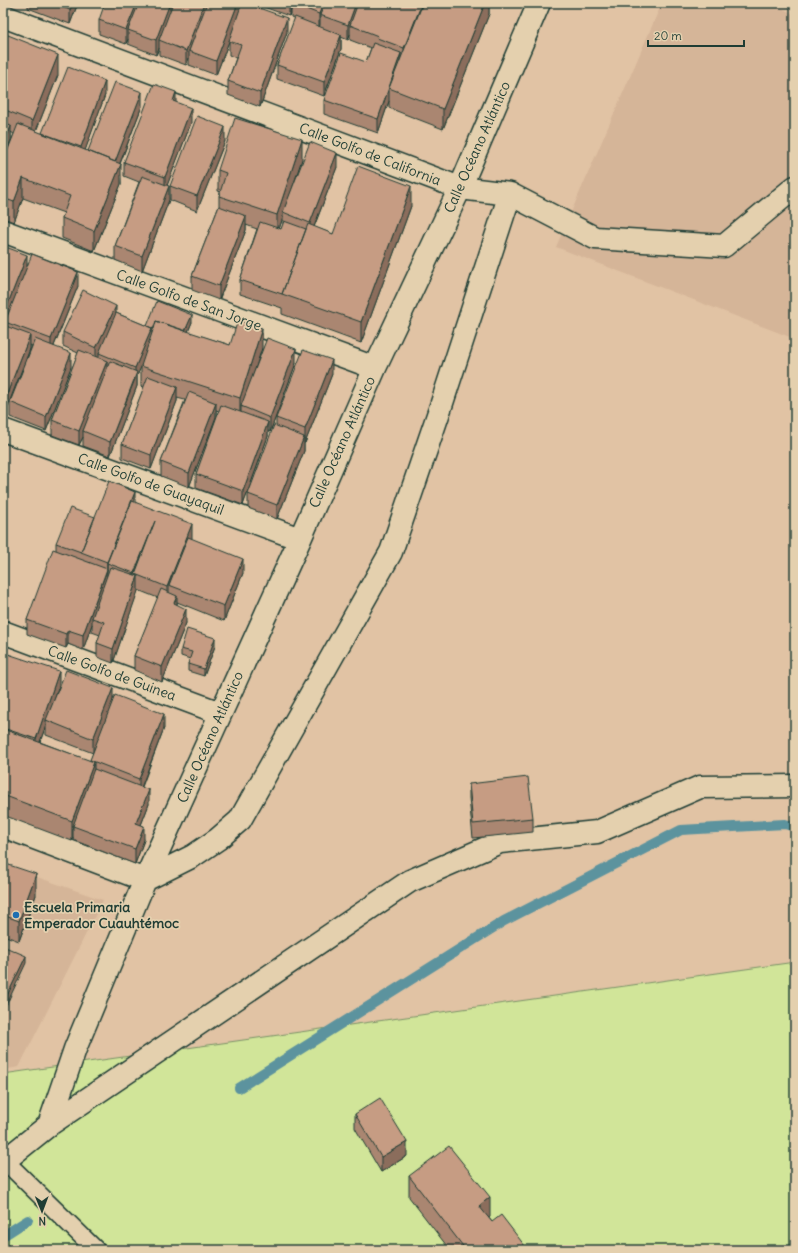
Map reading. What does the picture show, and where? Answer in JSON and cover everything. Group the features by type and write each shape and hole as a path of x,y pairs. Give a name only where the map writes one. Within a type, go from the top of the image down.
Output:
{"street":[{"name":"Calle Océano Atlántico","path":"49,1125 75,1050 146,880 220,713 300,539 375,368 460,188 535,4"},
{"name":"Calle Golfo de California","path":"3,16 460,188 510,194 596,238 724,246 795,187"},
{"path":"3,826 146,880 193,856 218,839 240,820 391,552 442,406 510,194"},
{"name":"Calle Golfo de San Jorge","path":"3,231 375,368"},
{"name":"Calle Golfo de Guayaquil","path":"3,430 300,539"},
{"name":"Calle Golfo de Guinea","path":"3,632 220,713"},
{"path":"4,1161 49,1125 410,881 500,842 597,832 700,787 795,786"}],"lane":[{"path":"4,1161 96,1250"}],"shaded area":[{"path":"662,3 772,3 795,15 795,339 556,247"},
{"path":"3,865 103,900 19,1067 3,1070"}],"green space":[{"path":"795,962 795,1250 3,1250 3,1074"}],"building":[{"path":"53,3 73,3 70,10"},
{"path":"105,3 137,3 126,30 99,20"},
{"path":"139,3 170,3 156,40 128,30"},
{"path":"173,3 204,3 186,51 159,40"},
{"path":"207,3 238,3 216,61 189,51"},
{"path":"242,3 287,18 260,93 228,81 241,45 229,41"},
{"path":"291,3 323,3 319,14"},
{"path":"325,3 356,3 348,25 320,15"},
{"path":"358,3 422,3 404,48 377,38 378,36 350,25"},
{"path":"423,3 485,3 443,109 389,88"},
{"path":"295,17 341,35 324,82 277,65"},
{"path":"3,33 58,55 32,121 3,109"},
{"path":"373,43 401,53 378,119 324,100 341,53 366,62"},
{"path":"68,67 105,81 81,147 42,133"},
{"path":"115,82 142,92 115,162 88,151"},
{"path":"154,84 176,92 173,101 191,108 165,177 124,162"},
{"path":"197,116 225,127 197,196 170,186"},
{"path":"235,118 302,139 277,215 219,196 226,173 218,170"},
{"path":"3,123 11,126 3,147"},
{"path":"18,124 121,164 94,231 62,218 70,196 23,178 14,202 3,198 3,162"},
{"path":"310,142 337,153 310,223 283,212"},
{"path":"358,166 411,186 361,322 282,294 308,224 333,234"},
{"path":"142,176 169,186 142,256 115,246"},
{"path":"219,206 246,216 219,286 192,276"},
{"path":"284,221 306,229 282,294 240,280 260,222 281,229"},
{"path":"3,246 27,255 3,316"},
{"path":"32,254 78,272 51,339 5,322"},
{"path":"83,290 116,306 96,348 63,332"},
{"path":"157,301 192,315 185,331 156,321 154,329 147,326"},
{"path":"116,313 152,328 135,368 99,353"},
{"path":"238,320 262,328 240,398 141,366 156,321 230,345"},
{"path":"3,325 30,335 3,404"},
{"path":"267,338 296,349 270,418 241,406"},
{"path":"35,339 71,353 46,417 10,402"},
{"path":"79,350 107,361 79,431 52,420"},
{"path":"303,350 332,360 305,429 276,418"},
{"path":"110,361 137,372 110,442 83,431"},
{"path":"148,376 177,387 151,455 122,444"},
{"path":"189,392 216,403 189,473 161,462"},
{"path":"221,405 268,422 243,491 196,474"},
{"path":"274,425 304,437 277,505 248,494"},
{"path":"109,481 135,492 107,562 81,552"},
{"path":"132,501 192,524 167,587 135,574 155,521 134,573 107,563"},
{"path":"70,508 95,517 81,552 56,543"},
{"path":"188,537 243,559 224,606 169,585"},
{"path":"53,549 107,569 83,635 68,630 66,634 27,620"},
{"path":"110,567 138,576 113,649 97,643 104,622 92,618"},
{"path":"161,589 177,596 174,603 186,609 162,667 134,656"},
{"path":"187,629 215,638 204,669 188,664 192,652 181,649"},
{"path":"3,646 6,647 3,655"},
{"path":"8,654 59,671 36,739 3,728 3,668"},
{"path":"66,670 113,688 93,739 46,720"},
{"path":"115,695 164,714 139,779 90,760"},
{"path":"3,729 94,762 72,821 3,795"},
{"path":"94,769 149,790 136,823 144,826 135,849 73,826"},
{"path":"528,777 533,818 473,824 469,784"},
{"path":"3,863 36,874 19,921 3,915"},
{"path":"3,946 26,956 3,1004"},
{"path":"380,1098 407,1142 381,1157 355,1114"},
{"path":"449,1146 490,1197 479,1206 492,1222 501,1215 528,1250 466,1250 409,1176"}],"waterway":[{"path":"239,1088 504,921 681,830 785,824 795,827"},
{"path":"3,1236 28,1220"}],"place":[{"name":"Escuela Primaria Emperador Cuauhtémoc","path":"16,915"}]}
